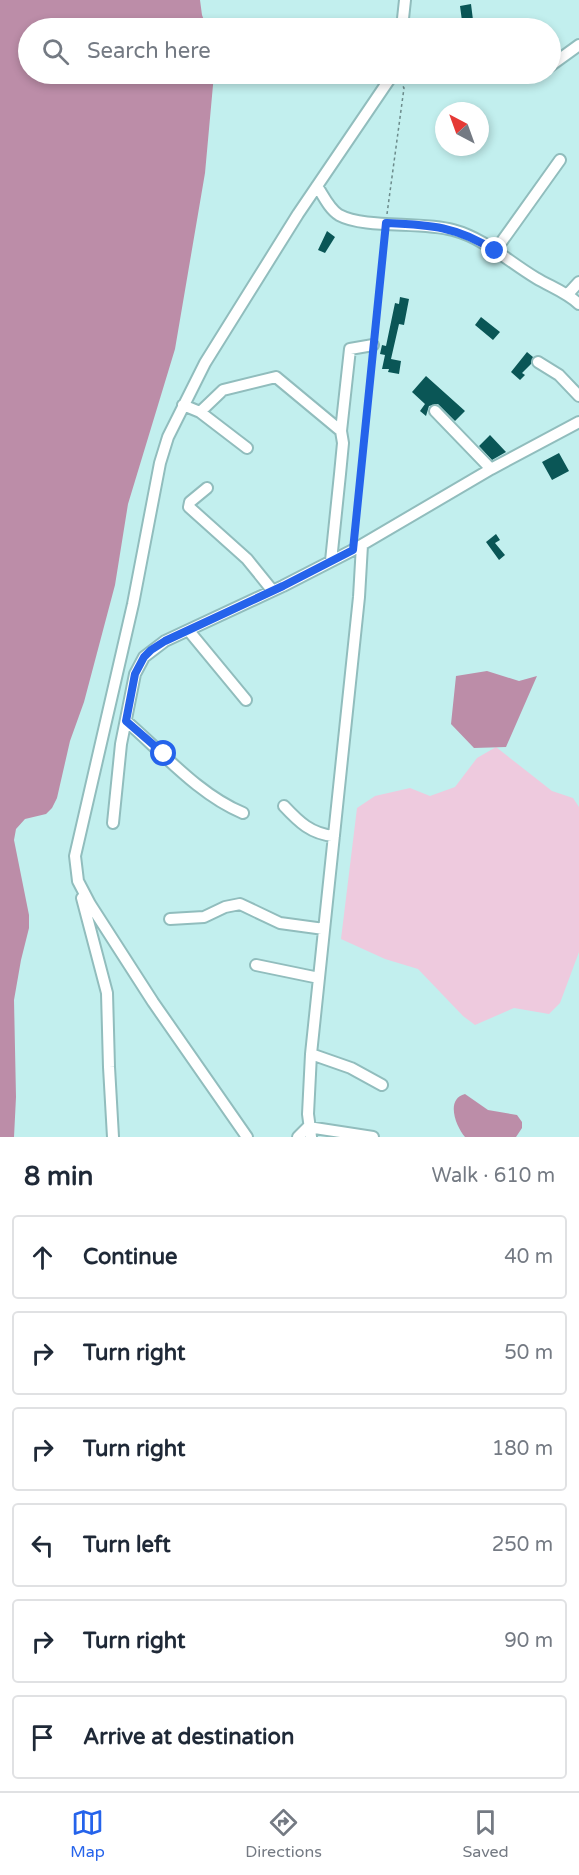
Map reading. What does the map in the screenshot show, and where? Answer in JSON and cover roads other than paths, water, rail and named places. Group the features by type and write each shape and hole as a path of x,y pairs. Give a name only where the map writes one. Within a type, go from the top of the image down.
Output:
{"street":[{"path":"403,18 405,0"},
{"path":"561,58 579,45"},
{"path":"247,1137 153,1002 84,894 76,870 75,856 133,604 160,463 168,438 205,363 317,186 386,84"},
{"path":"495,251 560,160"},
{"path":"317,186 339,215 452,230 475,239 538,280 568,294 579,304"},
{"path":"568,294 579,282"},
{"path":"331,561 350,349 373,345"},
{"path":"538,362 560,375 579,396"},
{"path":"200,412 223,390 276,377 341,432"},
{"path":"183,405 200,412 247,448"},
{"path":"435,411 491,469"},
{"path":"113,823 121,744 135,674 144,657 165,641 357,547 491,469 579,422"},
{"path":"207,488 190,502 189,507 247,559 272,590"},
{"path":"309,1132 311,1054 359,597 357,547"},
{"path":"189,631 246,700"},
{"path":"126,721 207,794 243,813"},
{"path":"284,806 309,830 322,835 334,836"},
{"path":"84,894 82,901 107,993 113,1137"},
{"path":"170,919 204,917 225,907 240,904 280,923 324,929"},
{"path":"256,965 319,978"},
{"path":"311,1054 351,1068 382,1085"},
{"path":"298,1137 309,1132 373,1137"}]}
